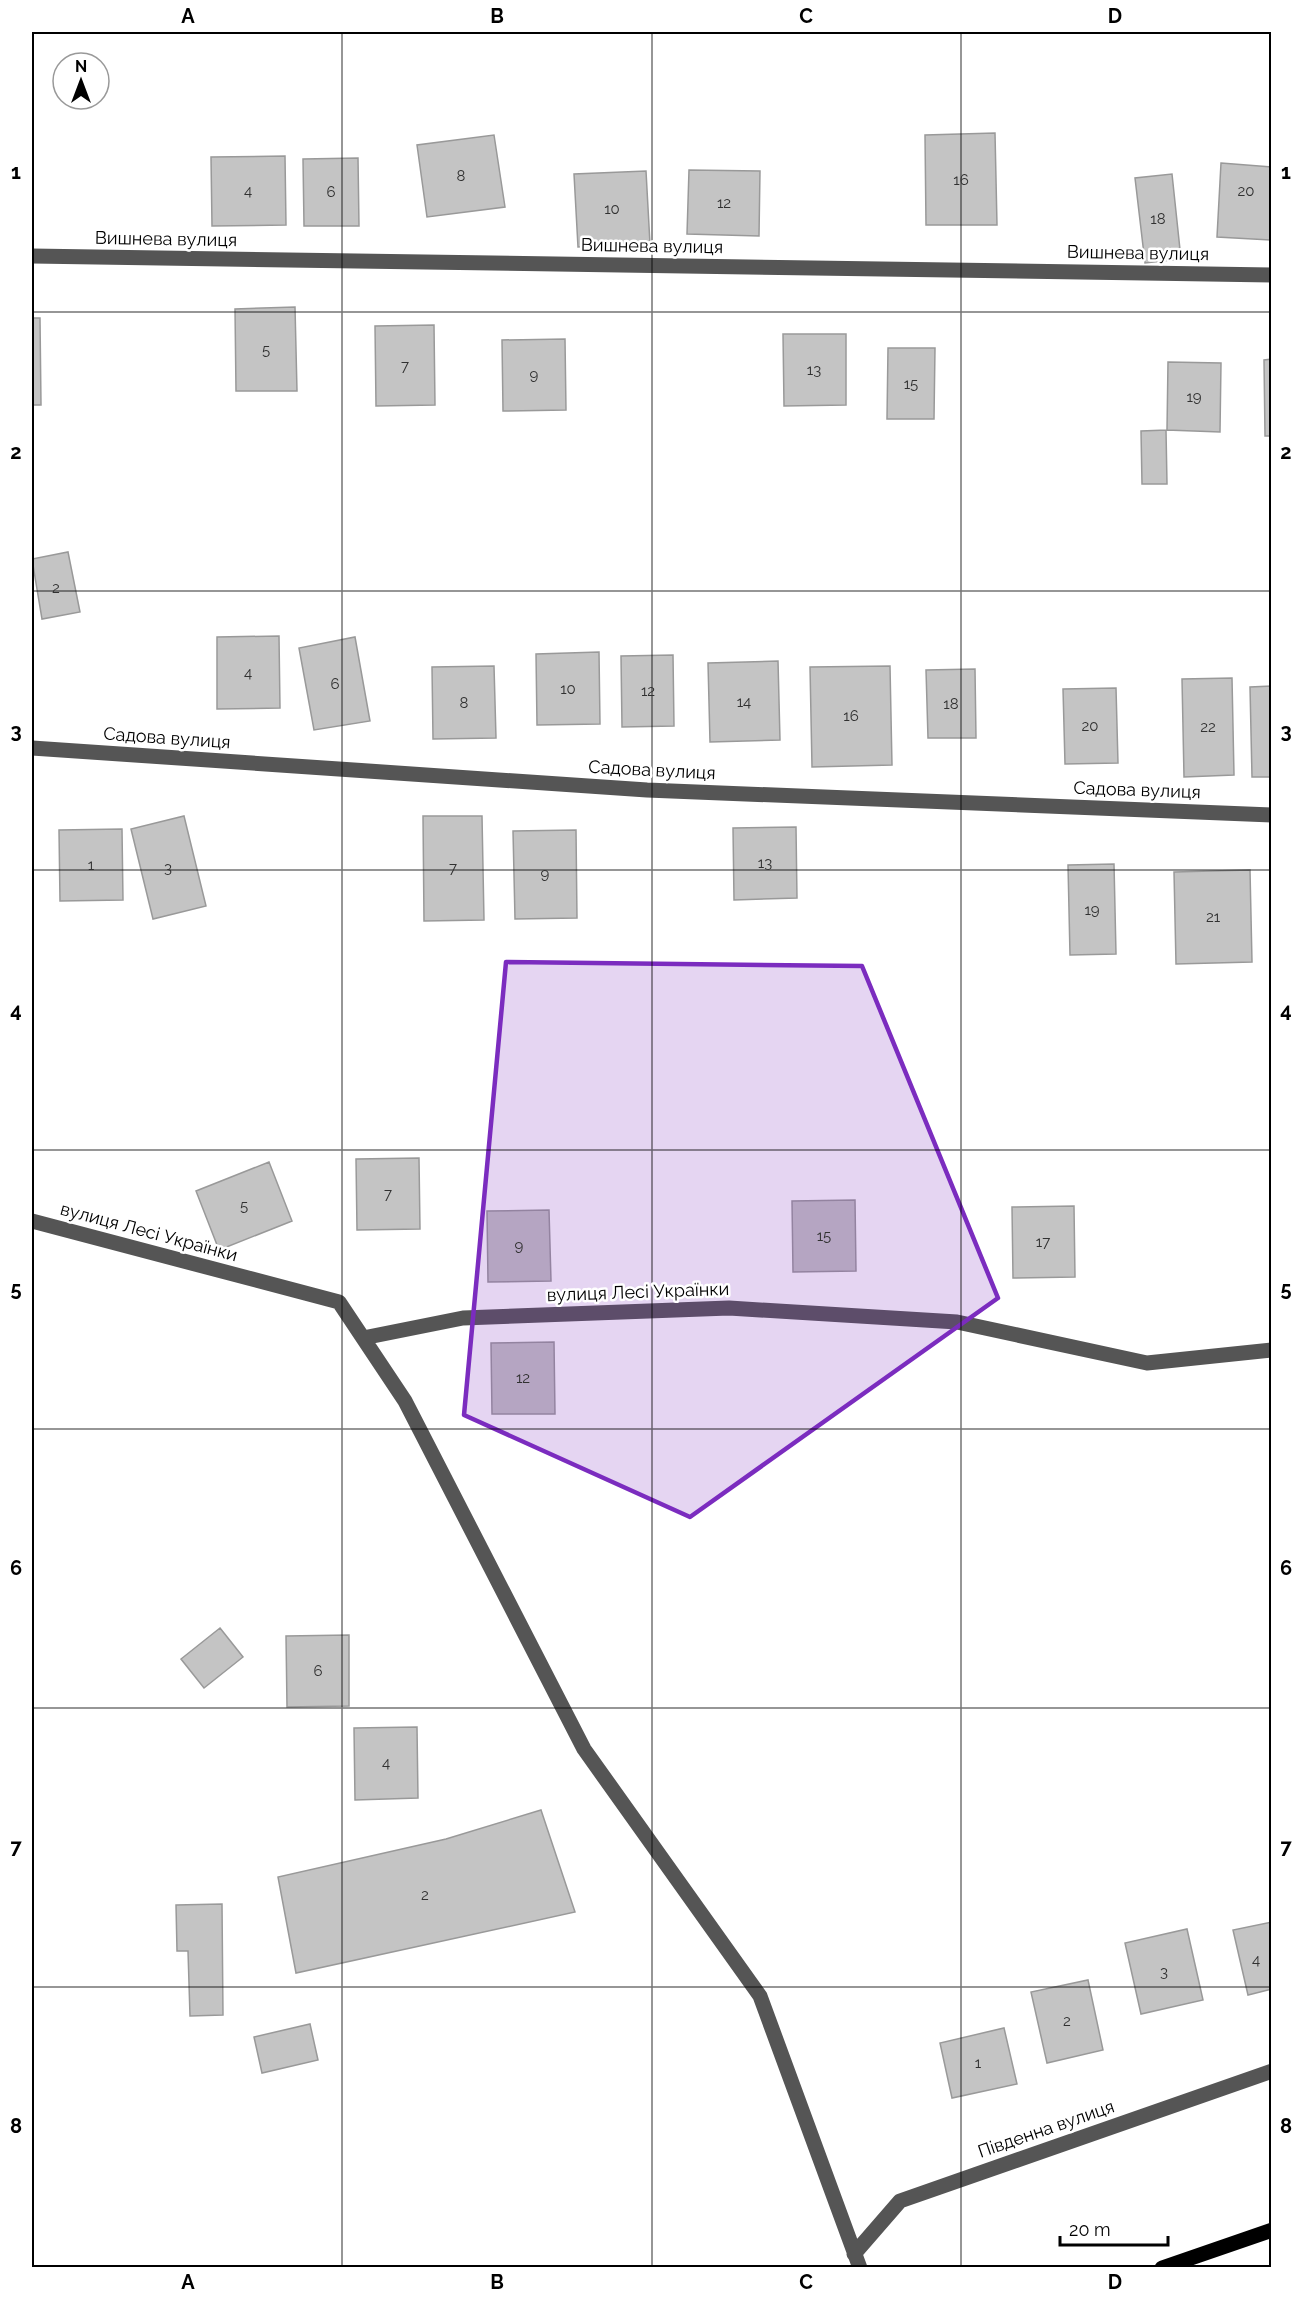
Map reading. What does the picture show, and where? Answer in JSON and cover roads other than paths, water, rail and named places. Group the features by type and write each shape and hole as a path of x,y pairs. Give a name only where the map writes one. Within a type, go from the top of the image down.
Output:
{"main road":[{"path":"1162,2268 1272,2230"}],"street":[{"name":"Вишнева вулиця","path":"32,256 1272,275"},
{"name":"Садова вулиця","path":"32,748 647,790 1272,815"},
{"name":"вулиця Лесі Українки","path":"32,1221 339,1302 363,1338 463,1318 729,1308 957,1322 1147,1363 1272,1350"},
{"path":"363,1338 405,1401 584,1749 760,1996 857,2261"},
{"name":"Південна вулиця","path":"857,2261 900,2201 1272,2071"}]}
